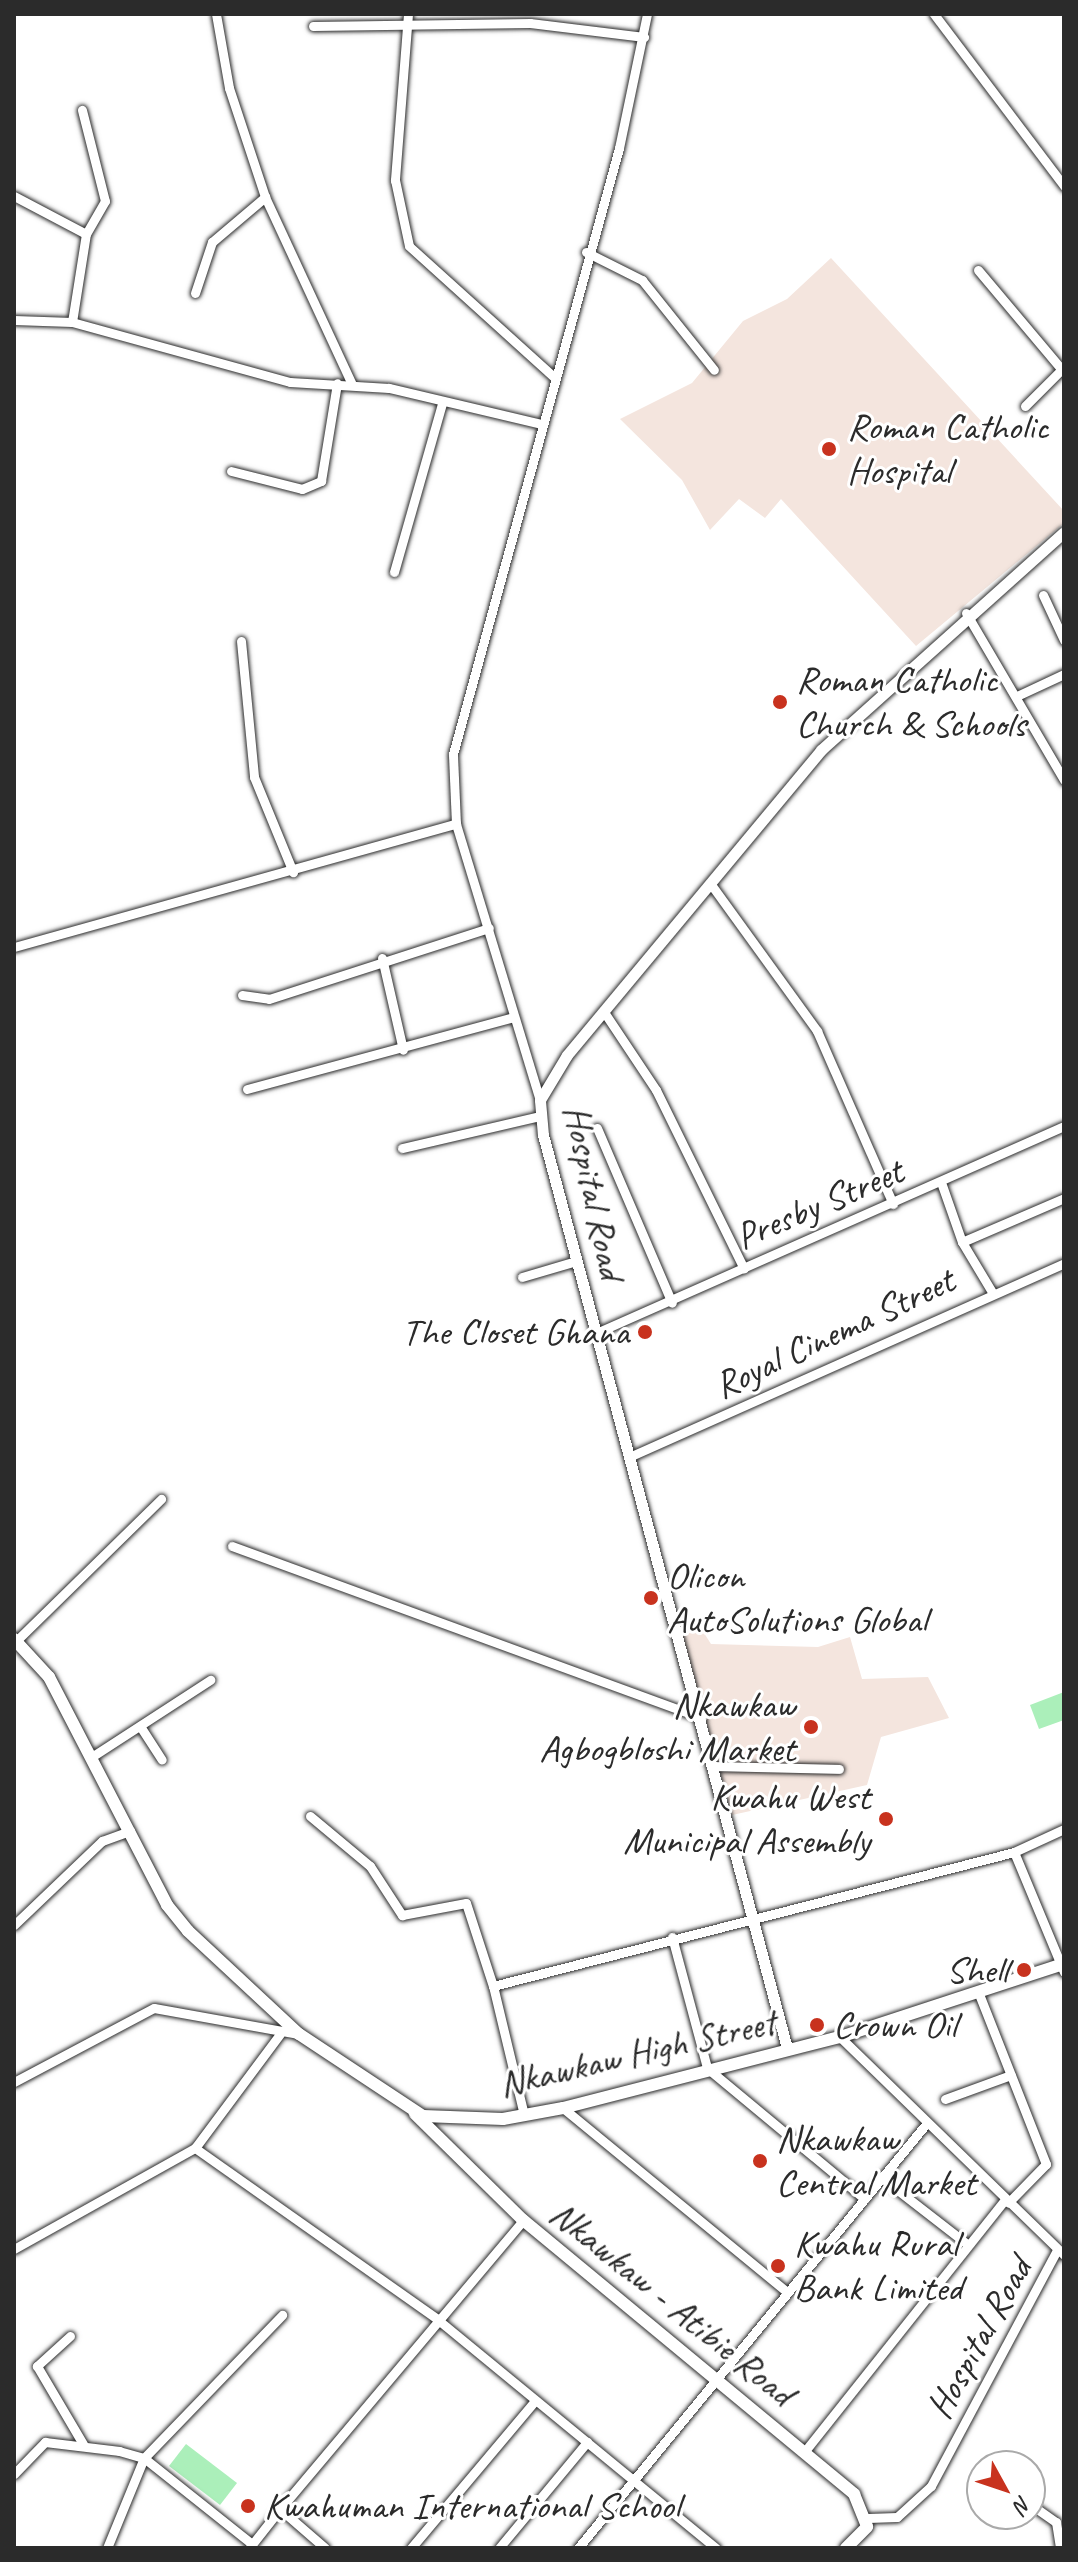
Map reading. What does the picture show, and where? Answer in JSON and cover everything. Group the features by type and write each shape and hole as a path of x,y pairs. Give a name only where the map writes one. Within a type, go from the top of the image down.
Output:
{"main road":[{"name":"Nkawkaw High Street","path":"15,1641 49,1677 93,1756 167,1905 220,1965 299,2034 407,2107 442,2121 524,2115 563,2108 707,2068 840,2037 1063,1967"},
{"name":"Nkawkaw - Atibie Road","path":"407,2107 523,2220 719,2379 854,2494 868,2518"},
{"path":"846,2548 868,2518"}],"street":[{"path":"216,14 229,88 265,197 352,384"},
{"path":"408,14 395,180 409,246 553,376"},
{"path":"540,1100 511,1018 489,928 456,824 453,754 644,37 647,14"},
{"path":"934,14 1064,186"},
{"path":"313,26 530,23 644,37"},
{"path":"72,322 86,234 105,201 82,110"},
{"path":"14,196 86,234"},
{"path":"195,293 212,242 265,197"},
{"path":"586,252 642,280 714,370"},
{"path":"978,270 1063,370 1025,406"},
{"path":"14,320 72,322 290,382 352,384 541,424"},
{"path":"231,471 302,489 321,481 337,383"},
{"path":"394,572 442,404"},
{"name":"Hospital Road","path":"787,2048 751,1916 716,1766 666,1596 576,1261 540,1116 540,1100 604,1012 821,750 966,613 1064,532"},
{"path":"1043,595 1064,640"},
{"path":"966,613 1019,695 1064,780"},
{"path":"241,641 254,777 293,872"},
{"path":"1019,695 1064,674"},
{"path":"14,947 293,872 456,824"},
{"path":"710,883 817,1031 893,1204"},
{"path":"242,995 269,999 382,958 489,928"},
{"path":"382,958 403,1050"},
{"path":"604,1012 656,1090 744,1269"},
{"path":"247,1089 403,1050 511,1018"},
{"path":"402,1148 540,1116"},
{"name":"Presby Street","path":"596,1333 942,1185 1064,1126"},
{"path":"597,1128 672,1303"},
{"path":"942,1185 962,1242 992,1292"},
{"path":"962,1242 1064,1198"},
{"path":"522,1277 576,1261"},
{"name":"Royal Cinema Street","path":"629,1457 992,1292 1064,1263"},
{"path":"15,1641 161,1499"},
{"path":"232,1546 701,1718"},
{"path":"93,1756 210,1680"},
{"path":"140,1726 162,1760"},
{"path":"716,1766 839,1769"},
{"path":"310,1816 370,1866 402,1915 466,1903 493,1986 524,2115"},
{"path":"493,1986 751,1916 1014,1852 1064,1829"},
{"path":"14,1925 102,1841 130,1831"},
{"path":"1014,1852 1063,1967"},
{"path":"672,1937 707,2068 865,2199"},
{"path":"805,2451 967,2244 1006,2202 1046,2171 979,1994"},
{"path":"14,2082 154,2008 228,2016 280,2034 299,2034"},
{"path":"14,2249 195,2148 280,2034"},
{"name":"Hospital Road","path":"840,2037 1060,2252 931,2486 897,2517 868,2518"},
{"path":"945,2099 1011,2075"},
{"path":"563,2108 786,2291"},
{"path":"578,2548 926,2124"},
{"path":"195,2148 437,2319 534,2402 636,2478 716,2548"},
{"path":"882,2178 967,2244"},
{"path":"14,2474 45,2442 83,2444 144,2458 250,2546 523,2220"},
{"path":"107,2548 144,2458 282,2315"},
{"path":"70,2336 37,2366 83,2444"},
{"path":"411,2548 534,2402"},
{"path":"499,2548 587,2442"},
{"path":"280,2509 325,2548"},
{"path":"1046,2515 1056,2522 1060,2548"}],"shaded area":[{"name":"Roman Catholic Hospital","path":"831,258 1064,511 1064,523 916,646 781,499 765,518 739,499 710,530 682,480 620,419 692,383 743,321 787,299"},
{"name":"Nkawkaw Agbogbloshi Market","path":"682,1633 704,1633 711,1644 818,1647 850,1637 862,1679 928,1677 949,1718 881,1737 867,1785 732,1815"}],"green space":[{"path":"1064,1692 1064,1720 1039,1729 1030,1705"},
{"path":"186,2444 237,2483 220,2505 169,2466"}],"place":[{"name":"Roman Catholic Hospital","path":"829,449"},
{"name":"Roman Catholic Church & Schools","path":"780,702"},
{"name":"The Closet Ghana","path":"645,1332"},
{"name":"Olicon AutoSolutions Global","path":"651,1598"},
{"name":"Nkawkaw Agbogbloshi Market","path":"811,1727"},
{"name":"Kwahu West Municipal Assembly","path":"886,1819"},
{"name":"Shell","path":"1024,1970"},
{"name":"Crown Oil","path":"817,2025"},
{"name":"Nkawkaw Central Market","path":"760,2161"},
{"name":"Kwahu Rural Bank Limited","path":"778,2266"},
{"name":"Kwahuman International School","path":"248,2506"}]}
